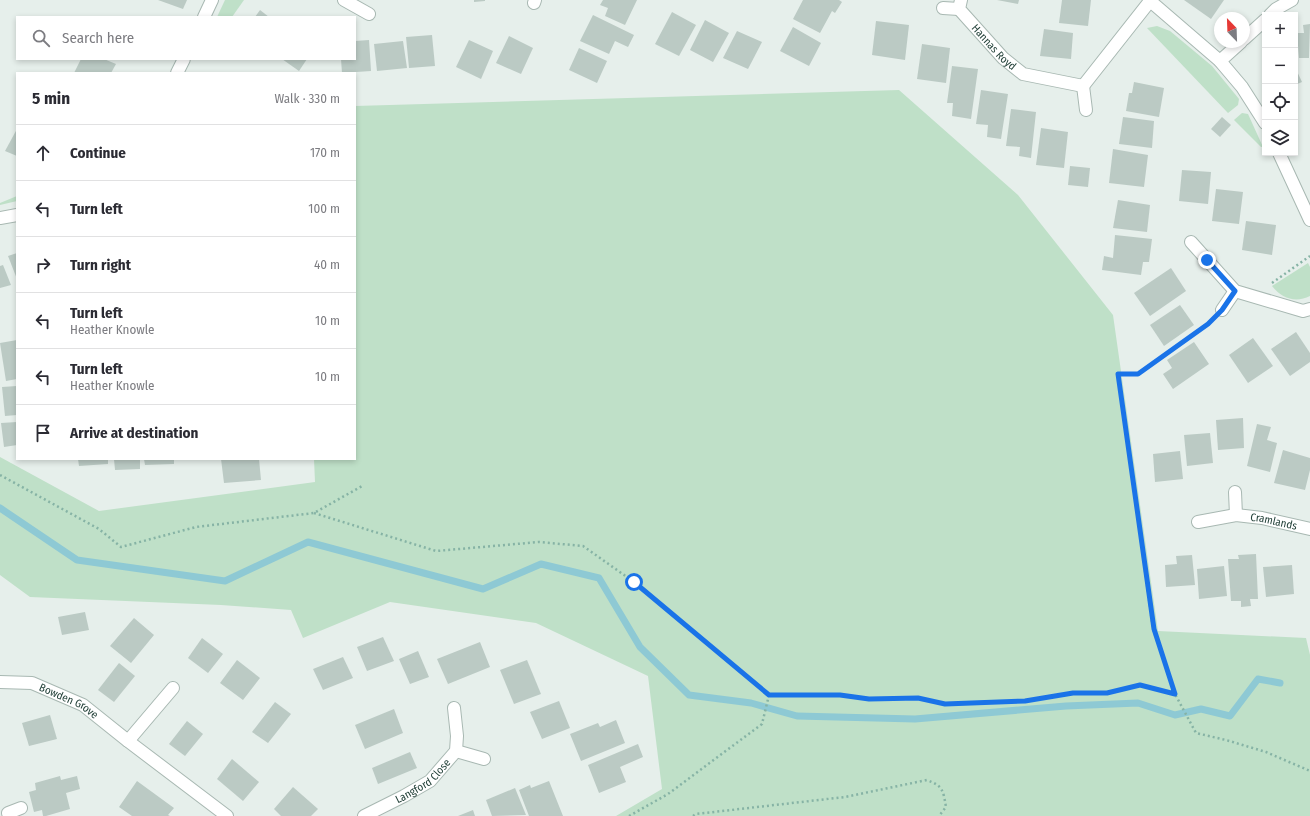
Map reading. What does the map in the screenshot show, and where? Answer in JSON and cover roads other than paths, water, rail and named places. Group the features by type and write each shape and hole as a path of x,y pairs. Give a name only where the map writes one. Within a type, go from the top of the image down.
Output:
{"street":[{"path":"204,16 212,0"},
{"path":"344,0 369,14"},
{"path":"1086,110 1083,86 1150,0 1220,61 1242,87 1263,120"},
{"path":"1273,12 1292,0"},
{"name":"Hannas Royd","path":"944,8 960,4 1003,58 1023,74 1083,86"},
{"path":"1250,34 1262,23"},
{"path":"1220,61 1234,48"},
{"path":"178,72 184,60"},
{"path":"1280,156 1310,220"},
{"path":"0,218 16,215"},
{"path":"1191,242 1235,291 1303,311 1310,309"},
{"path":"1222,310 1235,291"},
{"name":"Cramlands","path":"1235,492 1236,515"},
{"name":"Cramlands","path":"1198,522 1236,515 1262,518 1310,529"},
{"name":"Bowden Grove","path":"0,682 32,683 83,705 227,816"},
{"path":"128,741 173,688"},
{"name":"Langford Close","path":"364,816 430,781 456,751 457,736 454,708"},
{"name":"Langford Close","path":"456,751 484,759"},
{"path":"9,816 8,813 21,808"}],"waterway":[{"path":"0,508 77,560 225,581 308,542 483,589 541,564 599,578 640,647 689,695 751,703 797,716 915,719 1066,706 1138,703 1175,715 1201,709 1230,716 1258,679 1280,683"}]}
